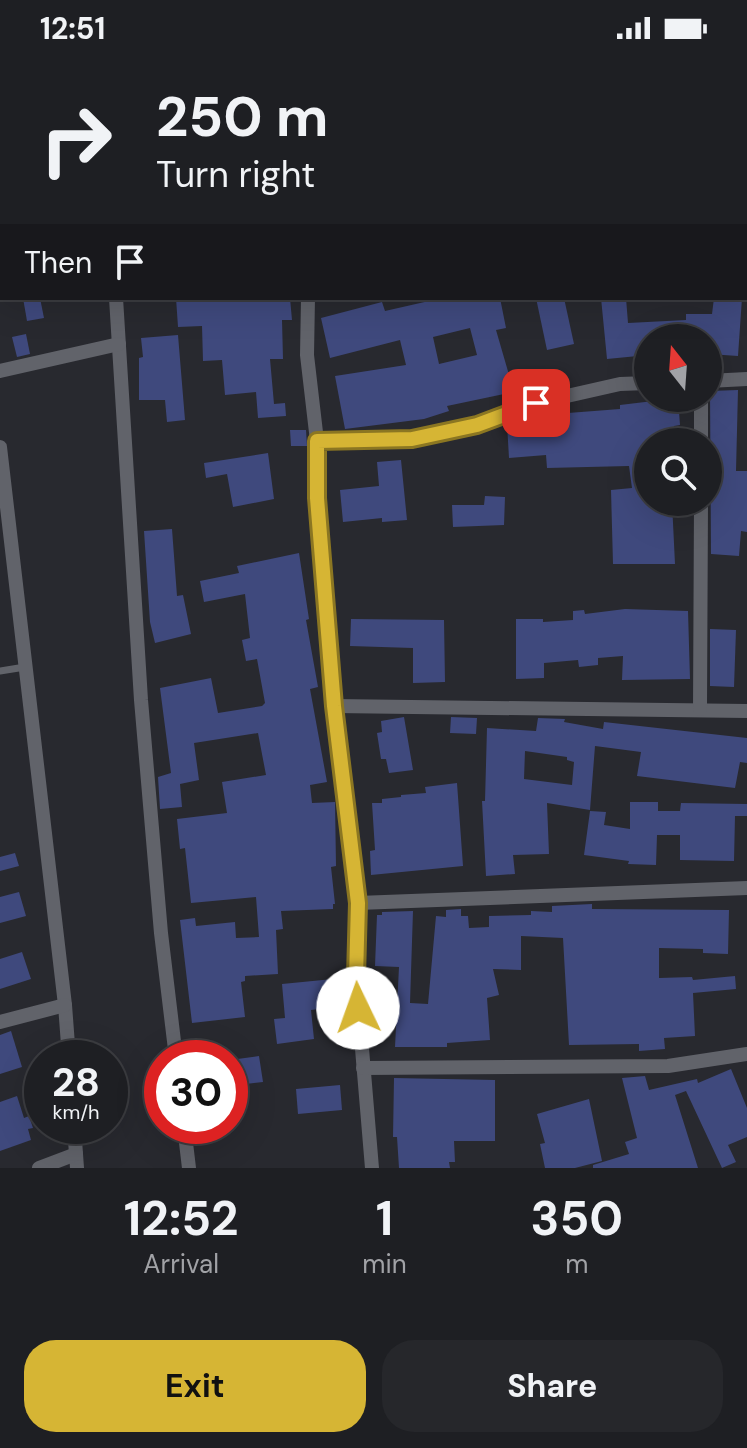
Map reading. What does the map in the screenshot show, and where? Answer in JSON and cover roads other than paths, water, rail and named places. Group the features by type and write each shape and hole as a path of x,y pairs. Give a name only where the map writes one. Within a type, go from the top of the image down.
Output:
{"street":[{"path":"116,300 141,700 161,933 174,1040"},
{"path":"308,300 307,355 317,441 317,498 334,706 358,903 356,977 372,1168"},
{"path":"0,371 119,344"},
{"path":"722,380 747,379"},
{"path":"317,441 412,439 477,425 536,403 634,384"},
{"path":"0,451 68,1040"},
{"path":"700,709 701,516"},
{"path":"334,706 747,711"},
{"path":"358,903 747,888"},
{"path":"0,1022 65,1005"},
{"path":"363,1068 668,1066 747,1054"},
{"path":"186,1144 189,1168"},
{"path":"39,1168 76,1161"}],"lane":[{"path":"0,671 26,667"}]}
